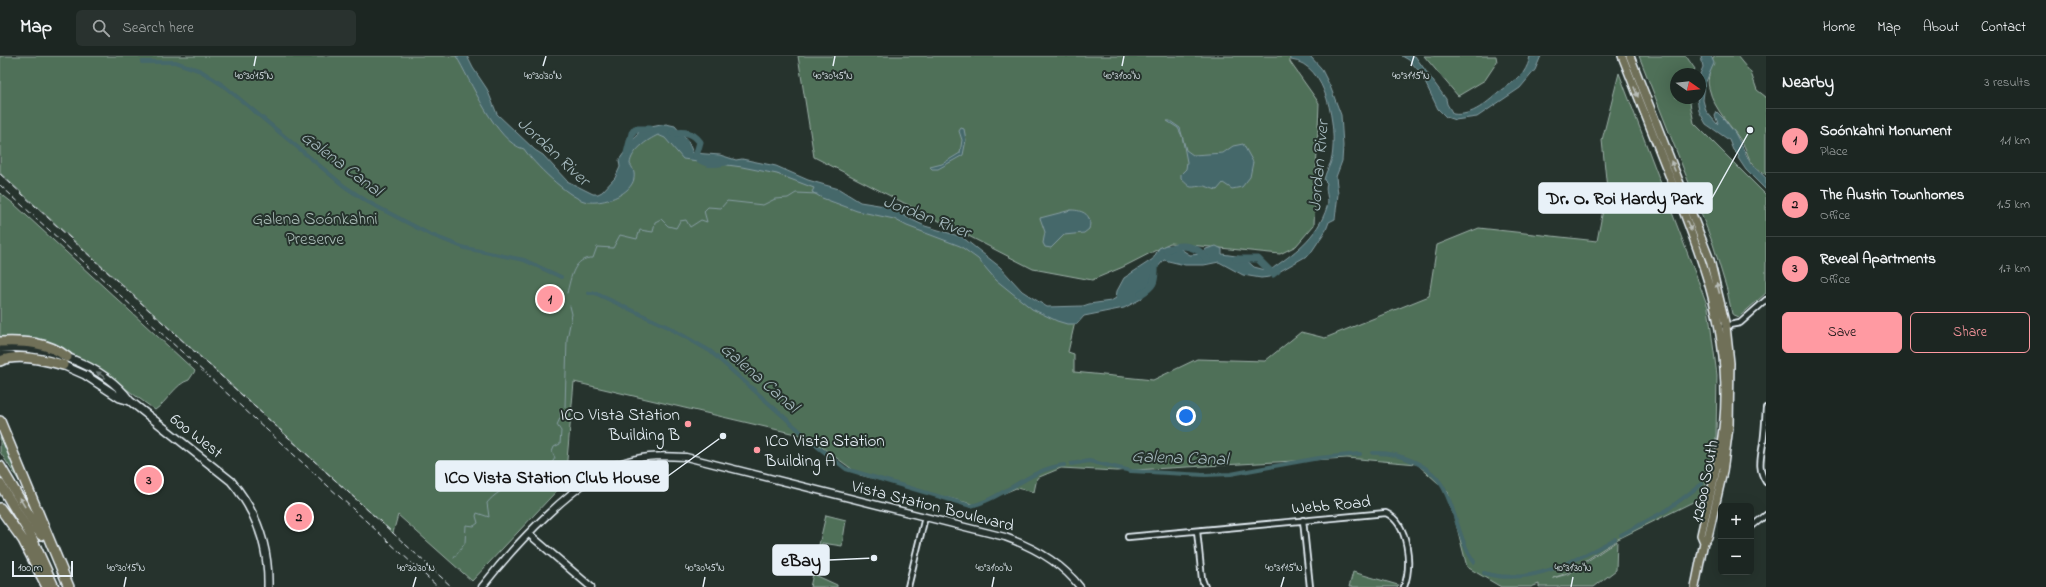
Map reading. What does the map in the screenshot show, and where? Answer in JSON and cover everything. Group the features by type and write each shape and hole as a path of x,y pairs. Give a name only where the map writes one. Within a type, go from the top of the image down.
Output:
{"highway":[{"path":"0,342 40,344 56,350 65,361"},
{"path":"0,361 8,358 65,361"},
{"path":"0,414 4,430"},
{"path":"0,421 69,587"},
{"path":"0,466 43,537 64,587"},
{"path":"0,484 30,534 54,587"},
{"path":"0,508 23,540 47,587"}],"main road":[{"name":"12600 South","path":"1622,56 1699,249 1722,326 1730,363 1729,427 1723,472 1708,537 1704,542 1695,587"},
{"name":"12600 South","path":"1630,56 1710,260 1719,292 1722,326"},
{"name":"600 West","path":"0,348 34,349 65,361 120,398 130,401 231,481 243,495 253,513 264,542 268,572 268,587"},
{"name":"600 West","path":"0,355 30,356 65,361"}],"street":[{"path":"1722,326 1740,323 1765,302"},
{"path":"1766,410 1763,444 1759,462 1761,475 1766,482"},
{"name":"Vista Station Boulevard","path":"482,587 529,534 572,493 588,480 612,466 628,460 662,456 686,457 1005,537 1024,544 1059,566 1080,587"},
{"name":"Webb Road","path":"1128,537 1386,513 1393,516 1398,522 1408,553 1409,564 1404,587"},
{"path":"1754,525 1766,515"},
{"path":"908,587 925,517"},
{"path":"1303,520 1310,587"},
{"path":"1197,530 1202,579 1205,587"},
{"path":"529,534 591,587"}],"green space":[{"name":"Galena Soónkahni Preserve","path":"0,56 459,56 487,111 576,196 609,197 629,154 653,133 666,134 701,162 721,162 764,169 890,215 965,247 1042,312 1075,322 1068,352 1074,354 1074,372 1153,380 1197,359 1265,361 1301,332 1325,338 1429,296 1437,245 1479,228 1597,241 1607,189 1602,140 1619,73 1708,307 1717,375 1716,438 1703,497 1618,539 1567,573 1553,578 1568,574 1617,541 1616,570 1594,587 1539,587 1539,584 1531,587 1501,587 1467,567 1448,492 1417,464 1347,458 1116,471 1061,468 1037,478 1034,492 1016,488 976,505 860,475 808,437 574,382 565,482 472,581 398,515 393,533 0,173"},
{"path":"798,56 1290,56 1290,62 1319,103 1314,225 1296,246 1280,254 1170,243 1123,267 1092,280 1033,269 814,157"},
{"path":"1424,56 1496,56 1497,62 1485,80 1458,96"},
{"path":"1639,56 1686,56 1694,68 1670,68 1670,104 1690,104 1694,123 1766,195 1766,293 1739,317 1732,314 1727,290 1713,244"},
{"path":"1717,56 1737,56 1751,73 1757,90 1766,97 1766,175 1751,161 1744,146 1719,111 1711,96 1708,84 1709,77 1713,58"},
{"path":"0,193 14,204 195,371 189,380 179,385 155,410 99,369 71,353 55,346 0,340"},
{"path":"0,431 21,484 0,452"},
{"path":"826,515 846,520 842,546 822,543 819,567 814,566"},
{"path":"1353,572 1399,585 1397,587 1349,587"},
{"path":"813,574 837,585 837,587 810,587"}],"water":[{"path":"456,56 467,56 487,89 497,114 535,150 543,155 567,181 593,194 602,192 615,178 620,167 619,160 641,129 666,124 675,126 688,141 693,153 720,155 736,160 742,159 776,166 808,180 839,189 860,202 891,207 908,218 925,226 962,237 1000,267 1022,291 1047,307 1083,306 1111,301 1116,298 1117,291 1124,278 1153,259 1159,248 1166,245 1176,246 1190,255 1202,254 1206,249 1216,246 1222,249 1222,254 1243,257 1254,267 1269,271 1304,244 1323,218 1328,204 1326,189 1327,183 1324,180 1331,160 1333,144 1331,114 1321,85 1313,73 1303,64 1291,60 1290,56 1310,56 1321,68 1330,86 1341,115 1343,146 1342,161 1336,177 1338,194 1335,219 1329,222 1326,230 1310,254 1270,277 1261,278 1243,275 1219,262 1204,265 1185,265 1164,260 1156,269 1153,282 1141,299 1124,308 1084,316 1077,324 1067,324 1032,309 996,280 978,259 960,246 907,226 894,219 857,211 822,198 812,192 814,188 777,174 742,167 683,159 665,138 658,135 636,150 633,155 630,164 634,173 633,181 629,188 612,199 602,201 592,202 577,198 551,179 524,149 514,144 504,135 485,109"},
{"path":"1402,56 1415,56 1446,99 1447,104 1453,114 1460,114 1474,111 1521,76 1528,64 1530,56 1541,56 1535,70 1520,88 1477,117 1455,120 1446,117 1438,109 1420,72 1409,60"},
{"path":"1701,56 1711,56 1714,63 1706,82 1706,68 1703,67"},
{"path":"1698,104 1704,104 1706,111 1717,124 1718,123 1715,116 1717,112 1724,119 1735,133 1751,164 1766,178 1766,190 1746,170 1738,158 1739,156 1733,150 1729,140 1706,124 1699,111"},
{"path":"1167,121 1170,121 1180,128 1186,150 1193,155 1223,153 1233,146 1243,144 1253,162 1250,177 1242,187 1232,189 1223,183 1217,190 1204,186 1188,186 1181,179 1181,174 1186,169 1187,162 1182,136 1178,128"},
{"path":"961,128 964,129 966,140 963,155 938,169 932,169 930,167 942,164 960,153 962,140 959,131"},
{"path":"1071,210 1086,214 1090,220 1089,229 1084,233 1064,235 1051,248 1045,247 1043,243 1045,232 1040,218"}],"waterway":[{"name":"Galena Canal","path":"142,62 175,62 201,71 224,86 344,186 368,202 429,234 465,248 524,260 561,277"},
{"name":"Jordan River","path":"627,153 632,133 635,129 650,129"},
{"name":"Jordan River","path":"672,133 688,133 697,138 700,142 696,156 706,163 714,164 726,162"},
{"path":"567,293 574,269 577,264 581,261 593,258 597,247 613,248 620,235 637,239 640,230 653,232 655,222 661,219 668,226 676,228 680,221 686,220 690,227 701,220 707,222 704,211 708,207 721,208 727,201 763,205 775,199 788,198 796,193 817,194"},
{"name":"Jordan River","path":"1166,250 1177,246 1194,248 1207,260"},
{"name":"Jordan River","path":"1236,259 1258,259 1273,274 1277,271"},
{"name":"Jordan River","path":"1141,294 1151,287 1153,283 1156,261"},
{"name":"Galena Canal","path":"589,293 595,293 668,327 710,351 819,448 846,469 971,506 994,497 1040,472 1052,467 1064,465"},
{"path":"454,558 465,543 466,525 474,526 478,523 476,516 477,513 489,517 487,503 489,500 496,494 516,484 520,474 548,469 555,458 552,452 554,447 560,444 561,431 557,425 561,416 560,412 565,407 567,339 572,314 570,306"},
{"name":"Galena Canal","path":"1373,453 1394,455 1415,462 1424,467 1440,482 1449,500 1461,536 1474,562"},
{"name":"Galena Canal","path":"1071,464 1089,461 1131,471 1205,475 1231,474 1319,458 1360,454"},
{"name":"Galena Canal","path":"1621,535 1667,510 1702,484"},
{"path":"1484,573 1518,577 1535,574 1568,563 1615,539"}],"railway":[{"path":"0,174 452,587"},
{"path":"0,185 438,587"}],"place":[{"name":"Dr. O. Roi Hardy Park","path":"1750,130"},
{"name":"Soónkahni Monument","path":"550,299"},
{"name":"ICO Vista Station Building B","path":"688,424"},
{"name":"ICO Vista Station Club House","path":"723,436"},
{"name":"ICO Vista Station Building A","path":"757,450"},
{"name":"Reveal Apartments","path":"149,480"},
{"name":"The Austin Townhomes","path":"299,517"},
{"name":"eBay","path":"874,558"}]}
